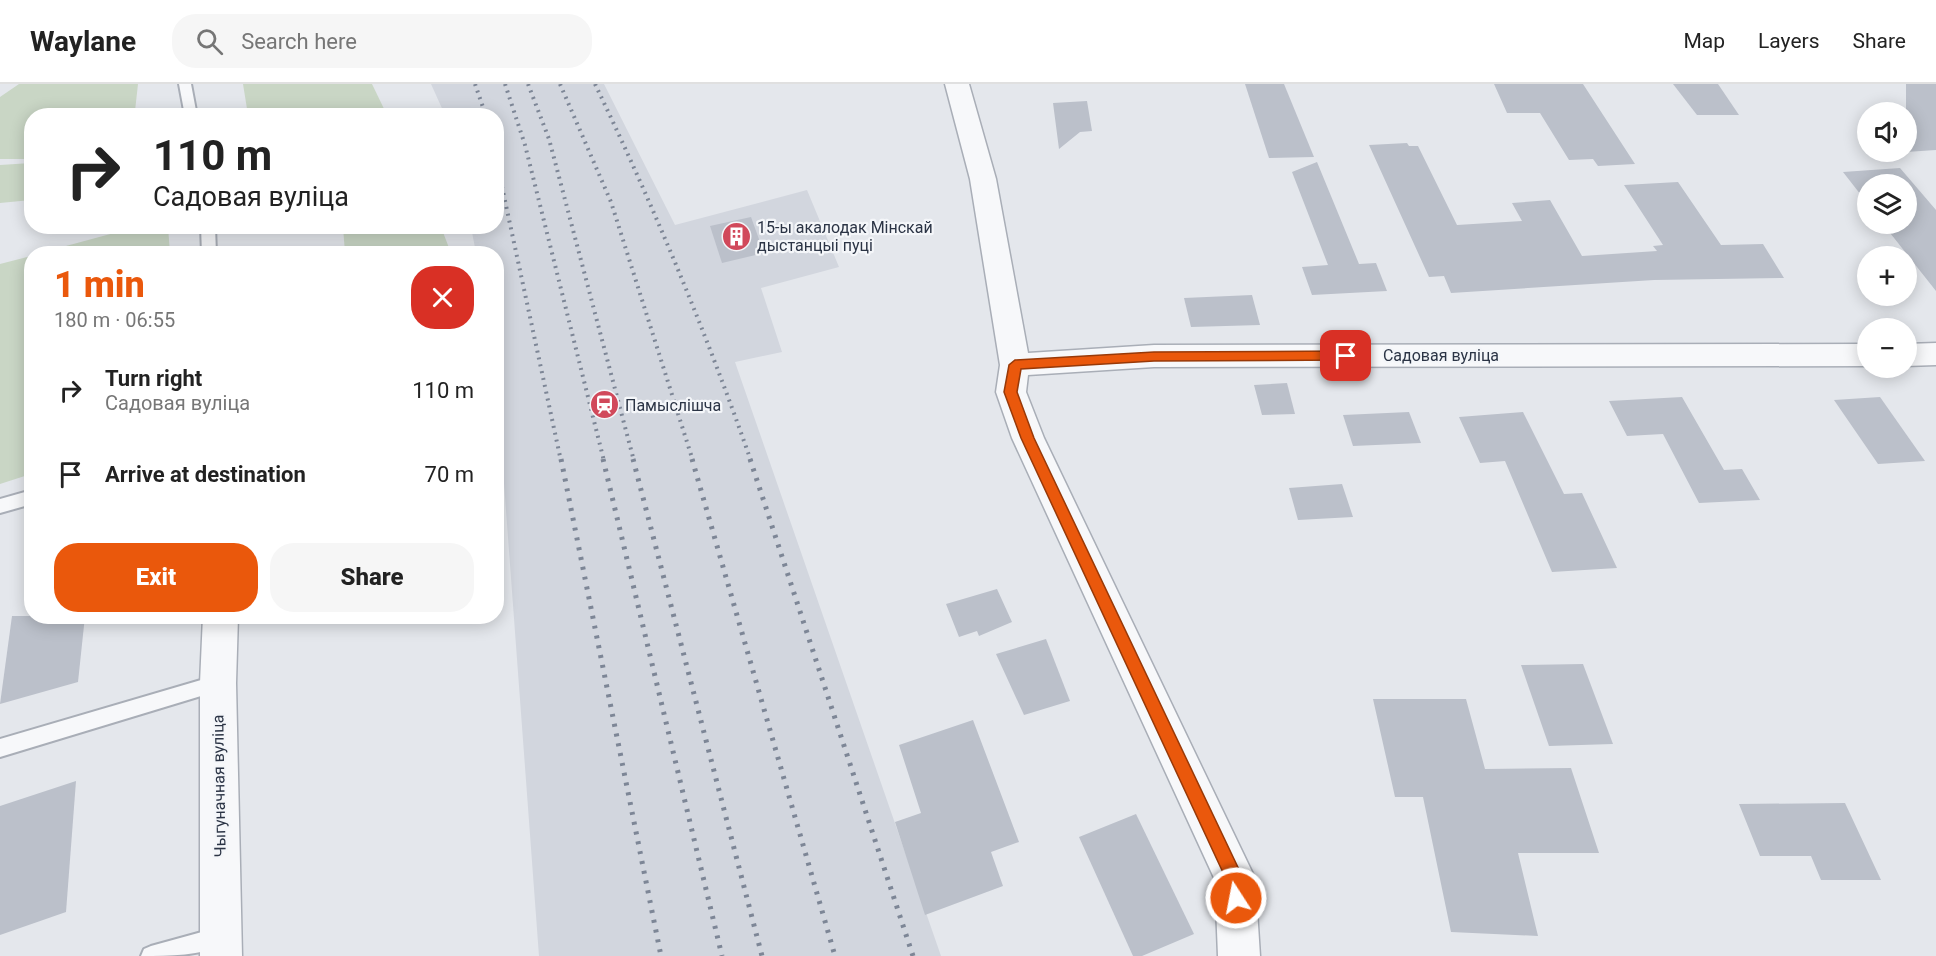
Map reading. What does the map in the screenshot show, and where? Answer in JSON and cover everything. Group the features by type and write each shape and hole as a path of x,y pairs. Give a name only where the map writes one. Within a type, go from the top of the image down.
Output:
{"street":[{"path":"957,84 983,179 1015,365 1011,392 1028,438 1234,878 1239,956"},
{"path":"1917,355 1936,354"},
{"name":"Садовая вуліца","path":"1015,365 1166,356 1857,355"},
{"name":"Чыгуначная вуліца","path":"221,624 218,683 221,946"}],"lane":[{"path":"184,84 189,108"},
{"path":"0,506 24,499"},
{"path":"0,748 218,683"},
{"path":"152,956 221,946"}],"shaded area":[{"path":"431,84 604,84 675,225 807,190 839,267 761,288 782,352 735,362 941,956 539,956 504,484 504,246 475,246 472,234 504,234 504,108 442,108"}],"green space":[{"path":"19,84 138,84 135,108 24,108 24,159 0,159 0,97"},
{"path":"243,84 372,84 384,108 247,108"},
{"path":"24,163 24,201 0,203 0,165"},
{"path":"110,234 169,234 169,246 66,246"},
{"path":"344,234 444,234 448,246 344,246"},
{"path":"24,258 24,476 0,484 0,264"}],"building":[{"path":"1245,84 1284,84 1314,157 1269,158"},
{"path":"1494,84 1583,84 1635,164 1598,166 1593,159 1569,160 1540,113 1507,113"},
{"path":"1673,84 1718,84 1739,115 1697,115"},
{"path":"1906,84 1936,84 1936,150 1917,151 1917,102 1906,102"},
{"path":"1087,101 1092,131 1080,132 1059,149 1053,103"},
{"path":"1407,143 1409,146 1418,146 1457,225 1522,221 1512,203 1550,200 1582,256 1657,251 1653,246 1663,245 1624,185 1678,182 1721,245 1763,244 1784,278 1654,280 1451,293 1444,276 1429,277 1369,145"},
{"path":"1317,162 1359,264 1376,263 1387,291 1312,295 1302,267 1328,265 1292,172"},
{"path":"1900,168 1905,174 1857,174 1857,190 1843,172"},
{"path":"1917,188 1936,210 1936,291 1917,267 1917,246 1900,246 1891,234 1917,234"},
{"name":"15-ы акалодак Мінскай дыстанцыі пуці","path":"751,217 764,253 722,263 710,226"},
{"path":"1252,295 1260,325 1191,327 1184,298"},
{"path":"1287,383 1295,414 1262,415 1254,385"},
{"path":"1682,397 1724,470 1742,469 1760,500 1699,503 1663,434 1627,436 1609,401"},
{"path":"1880,397 1925,461 1878,464 1834,400"},
{"path":"1409,412 1421,443 1353,446 1343,415"},
{"path":"1523,412 1564,494 1582,493 1617,568 1552,572 1505,461 1480,463 1459,417"},
{"path":"1342,484 1353,517 1298,520 1289,488"},
{"path":"997,589 1012,622 979,636 977,631 959,637 946,604"},
{"path":"12,616 24,616 24,624 84,624 78,682 0,704"},
{"path":"1046,639 1070,701 1024,715 996,654"},
{"path":"1583,664 1613,744 1549,746 1521,665"},
{"path":"1373,699 1466,699 1485,769 1571,768 1599,853 1518,853 1538,936 1451,932 1423,797 1395,797"},
{"path":"973,720 1019,842 991,852 1003,886 925,915 895,822 921,813 899,745"},
{"path":"76,781 66,912 0,935 0,806"},
{"path":"1845,803 1881,880 1821,880 1811,856 1760,856 1739,804"},
{"path":"1136,814 1194,934 1142,956 1133,956 1079,837"}],"railway":[{"path":"475,84 483,108"},
{"path":"505,84 525,145 604,461"},
{"path":"528,84 549,139 634,461"},
{"path":"560,84 611,202 693,461"},
{"path":"595,84 678,270 751,461"},
{"path":"504,196 561,461"},
{"path":"561,459 661,956"},
{"path":"603,459 722,956"},
{"path":"633,459 762,956"},
{"path":"692,459 835,956"},
{"path":"750,459 913,956"}],"place":[{"name":"15-ы акалодак Мінскай дыстанцыі пуці","path":"736,236"},
{"name":"Памыслішча","path":"604,405"}],"route":[{"path":"1236,898 1234,878 1028,438 1011,392 1015,365 1154,356 1346,356"}]}
